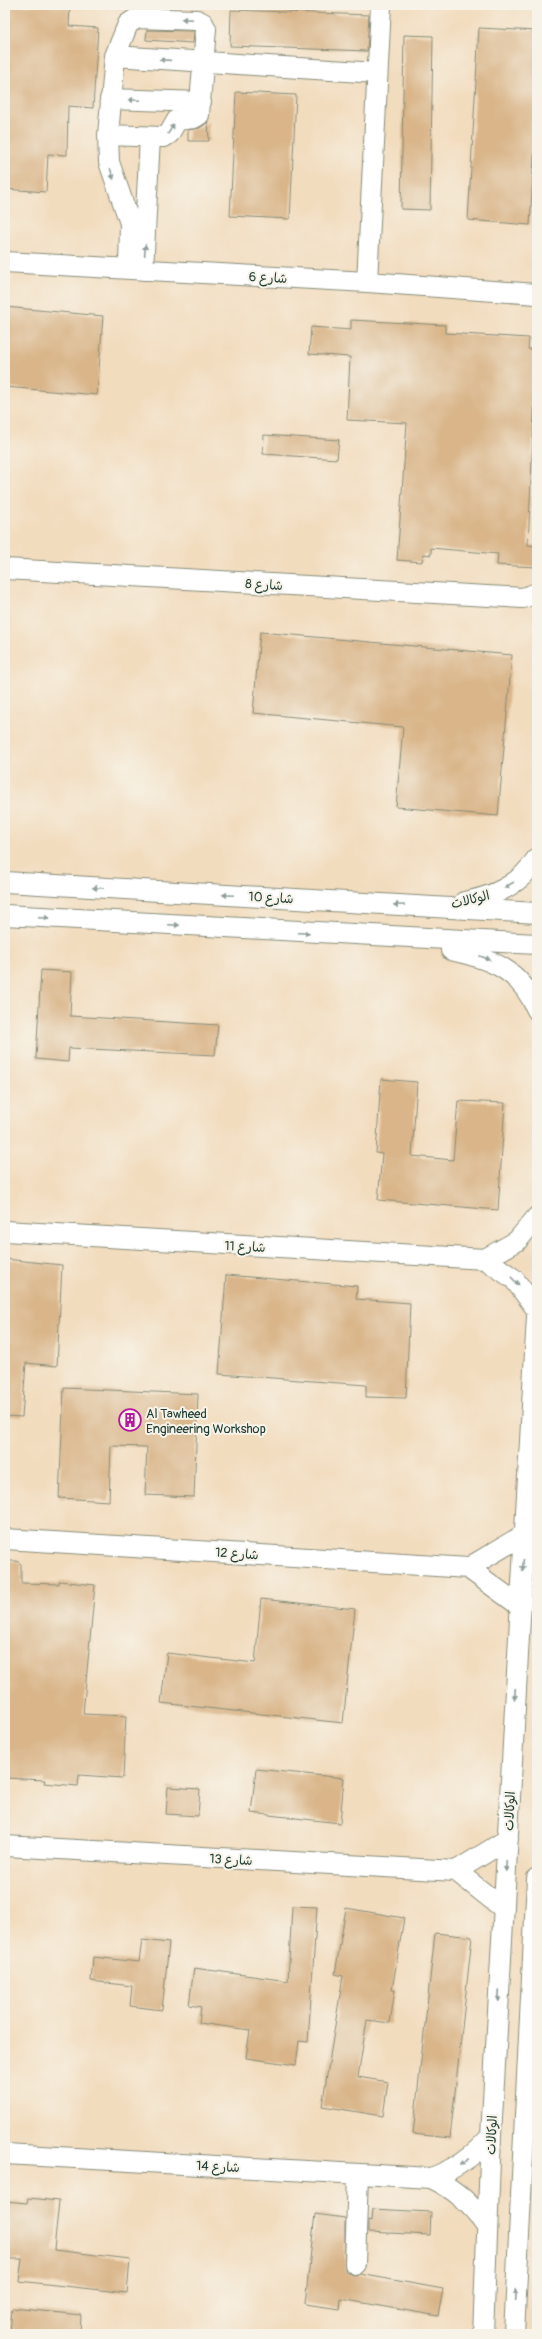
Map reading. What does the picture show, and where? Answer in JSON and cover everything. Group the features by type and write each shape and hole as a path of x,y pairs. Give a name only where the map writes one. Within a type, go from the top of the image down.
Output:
{"street":[{"path":"367,282 381,5"},
{"path":"108,135 150,137 166,136 177,120 197,117 201,102 204,63 206,30 203,23 197,20 137,18 128,24 115,56 108,135 110,168 130,223 136,269"},
{"path":"115,56 204,63 377,73"},
{"path":"110,99 201,102"},
{"path":"136,269 150,137"},
{"name":"شارع 6","path":"5,262 535,293"},
{"name":"شارع 8","path":"5,569 532,599"},
{"name":"الوكالات","path":"438,907 491,896 525,874 537,858"},
{"name":"شارع 10","path":"5,882 537,913"},
{"path":"5,915 392,938 537,944"},
{"path":"392,938 483,957 502,966 518,980 532,998 537,1010"},
{"path":"537,1217 517,1240 485,1259 514,1279 537,1310"},
{"name":"شارع 11","path":"5,1231 485,1259"},
{"name":"الوكالات","path":"483,2334 491,2136 537,1316"},
{"path":"520,1606 468,1568 525,1534"},
{"name":"شارع 12","path":"5,1539 468,1568"},
{"path":"504,1909 456,1871 508,1839"},
{"name":"شارع 13","path":"5,1846 456,1871"},
{"path":"514,2334 530,2171 537,1878"},
{"name":"شارع 14","path":"431,2178 449,2171 465,2161 491,2136"},
{"name":"شارع 14","path":"5,2154 431,2178 447,2186 462,2197 487,2226"},
{"path":"355,2264 358,2174"},
{"name":"الوكالات","path":"476,2334 484,2306"}],"building":[{"path":"5,5 70,6 69,26 98,28 93,108 68,106 67,155 48,154 46,192 5,189"},
{"path":"231,10 369,15 367,51 230,46"},
{"path":"479,28 537,31 537,108 530,225 468,220"},
{"path":"147,30 194,31 193,43 146,40"},
{"path":"404,35 433,36 430,210 401,209"},
{"path":"236,92 296,95 290,219 230,216"},
{"path":"208,122 209,141 188,141 188,130 200,128"},
{"path":"5,307 103,316 97,395 5,387"},
{"path":"351,320 445,325 445,333 529,338 528,349 537,350 528,545 537,546 537,567 497,565 498,554 431,548 431,555 423,554 422,562 397,560 407,423 347,420 350,357 309,354 311,327 351,330"},
{"path":"264,435 339,440 337,459 263,454"},
{"path":"260,632 512,655 498,816 396,807 403,727 253,713"},
{"path":"41,970 72,972 70,1016 218,1025 215,1055 69,1048 68,1062 36,1059"},
{"path":"381,1079 417,1082 412,1156 453,1160 458,1101 505,1103 498,1210 378,1200 382,1154 376,1153"},
{"path":"5,1259 62,1265 57,1366 26,1363 22,1417 5,1416"},
{"path":"226,1275 357,1286 356,1299 410,1303 406,1398 366,1397 366,1385 219,1374"},
{"name":"Al Tawheed Engineering Workshop","path":"64,1388 198,1394 194,1497 145,1495 147,1447 111,1446 109,1501 59,1498"},
{"path":"5,1561 17,1561 21,1564 21,1583 59,1584 59,1581 95,1585 83,1714 126,1716 123,1778 79,1775 78,1786 44,1783 45,1780 5,1778"},
{"path":"261,1599 355,1609 343,1723 161,1703 167,1653 255,1663"},
{"path":"256,1769 344,1778 340,1823 251,1813"},
{"path":"168,1787 200,1789 198,1816 166,1814"},
{"path":"292,1906 317,1907 308,2042 299,2041 296,2065 246,2058 250,2030 199,2023 201,2007 189,2005 194,1968 288,1981"},
{"path":"346,1908 404,1918 392,1990 395,1990 390,2023 367,2020 358,2077 388,2082 383,2116 322,2106 343,1976 335,1974"},
{"path":"435,1933 472,1937 450,2138 413,2134"},
{"path":"142,1940 169,1943 162,2010 130,2006 132,1986 91,1981 93,1957 139,1962"},
{"path":"28,2198 59,2201 54,2250 130,2259 127,2293 19,2281 22,2259 5,2259 5,2201 27,2203"},
{"path":"372,2209 431,2212 430,2235 368,2232 368,2220 371,2221"},
{"path":"315,2214 345,2218 345,2272 354,2275 360,2274 443,2289 438,2316 341,2299 340,2309 305,2304"},
{"path":"12,2308 81,2315 80,2334 10,2334"}],"place":[{"name":"Al Tawheed Engineering Workshop","path":"130,1420"}]}
